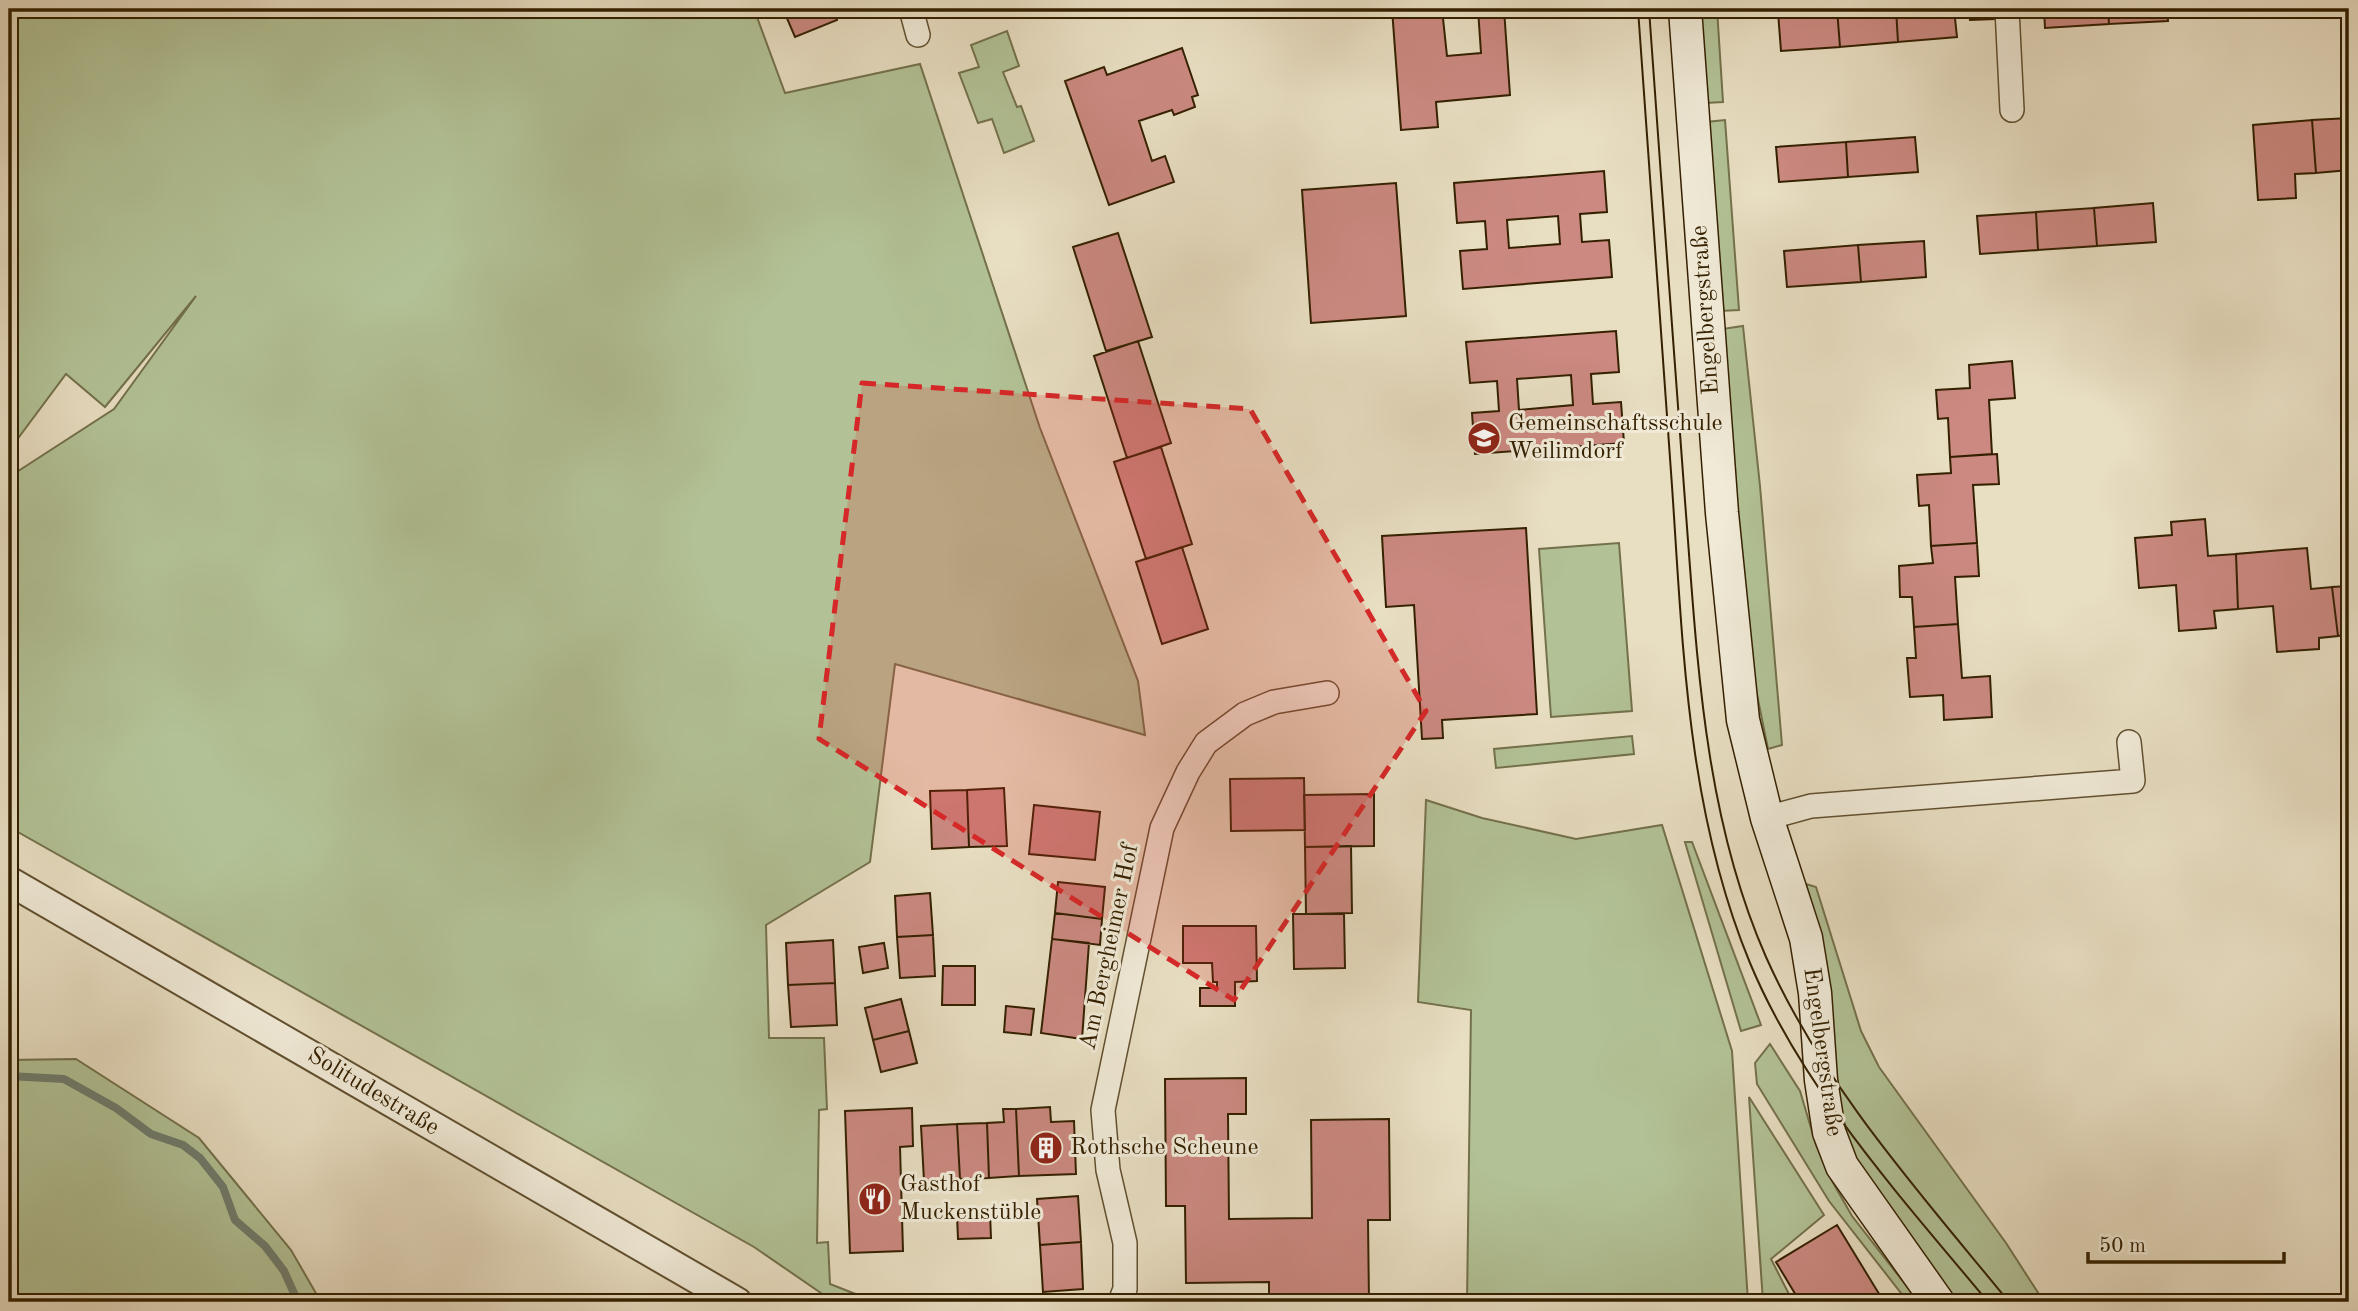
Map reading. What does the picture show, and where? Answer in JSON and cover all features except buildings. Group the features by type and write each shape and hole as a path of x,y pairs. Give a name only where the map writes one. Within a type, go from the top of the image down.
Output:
{"main road":[{"name":"Engelbergstraße","path":"1685,9 1735,663 1743,720 1768,818 1806,938 1815,993 1821,1080 1829,1132 1842,1166 1938,1302"}],"street":[{"path":"911,9 918,35"},
{"path":"2007,9 2012,110"},
{"name":"Am Bergheimer Hof","path":"1120,1302 1125,1289 1125,1243 1108,1170 1103,1111 1162,828 1188,772 1206,743 1245,714 1264,706 1327,693"},
{"path":"1768,818 1811,806 2133,781 2129,742"},
{"name":"Solitudestraße","path":"9,881 737,1302"}],"highlighted area":[{"path":"862,383 1250,409 1426,711 1234,1000 819,739"}],"green space":[{"path":"9,9 754,9 785,93 920,64 1040,428 1138,681 1145,735 895,664 870,862 766,925 769,1038 824,1038 827,1109 819,1110 817,1243 828,1242 830,1284 876,1302 834,1302 754,1247 9,827 9,477 114,409 196,296 105,407 66,374 16,441 9,446"},
{"path":"1699,9 1717,9 1723,102 1706,103"},
{"path":"1007,31 1019,66 1003,72 1017,107 1021,106 1034,141 1004,153 992,119 978,123 959,73 979,67 971,45"},
{"path":"1725,120 1739,310 1720,311 1706,122"},
{"path":"1743,326 1782,745 1768,749 1749,655 1722,329"},
{"path":"1619,543 1632,711 1551,717 1539,549"},
{"path":"1632,736 1634,754 1496,768 1494,749"},
{"path":"1426,800 1482,818 1576,839 1662,825 1732,1051 1748,1302 1467,1302 1471,1010 1418,1002"},
{"path":"1685,842 1692,842 1761,1025 1741,1031"},
{"path":"1806,884 1816,887 1861,1031 1879,1067 2006,1243 2044,1302 1954,1302 1890,1217 1862,1172 1840,1124 1821,938"},
{"path":"1770,1044 1800,1091 1816,1145 1852,1216 1919,1302 1908,1302 1829,1201 1757,1084 1755,1063"},
{"path":"76,1059 199,1138 291,1250 321,1302 9,1302 9,1060"},
{"path":"1749,1097 1824,1215 1771,1259 1793,1302 1763,1302"}],"waterway":[{"path":"9,1076 64,1079 116,1108 151,1134 183,1145 200,1158 223,1187 235,1220 265,1246 284,1271 298,1302"}],"tram line":[{"path":"1638,9 1685,668 1701,788 1713,847 1729,905 1750,963 1797,1055 1856,1141 1988,1302"},
{"path":"1649,9 1699,675 1706,733 1728,847 1745,903 1766,957 1789,1005 1816,1050 1845,1095 1908,1179 2009,1302"}],"place":[{"name":"Gemeinschaftsschule Weilimdorf","path":"1484,438"},
{"name":"Rothsche Scheune","path":"1046,1148"},
{"name":"Gasthof Muckenstüble","path":"875,1199"}]}
